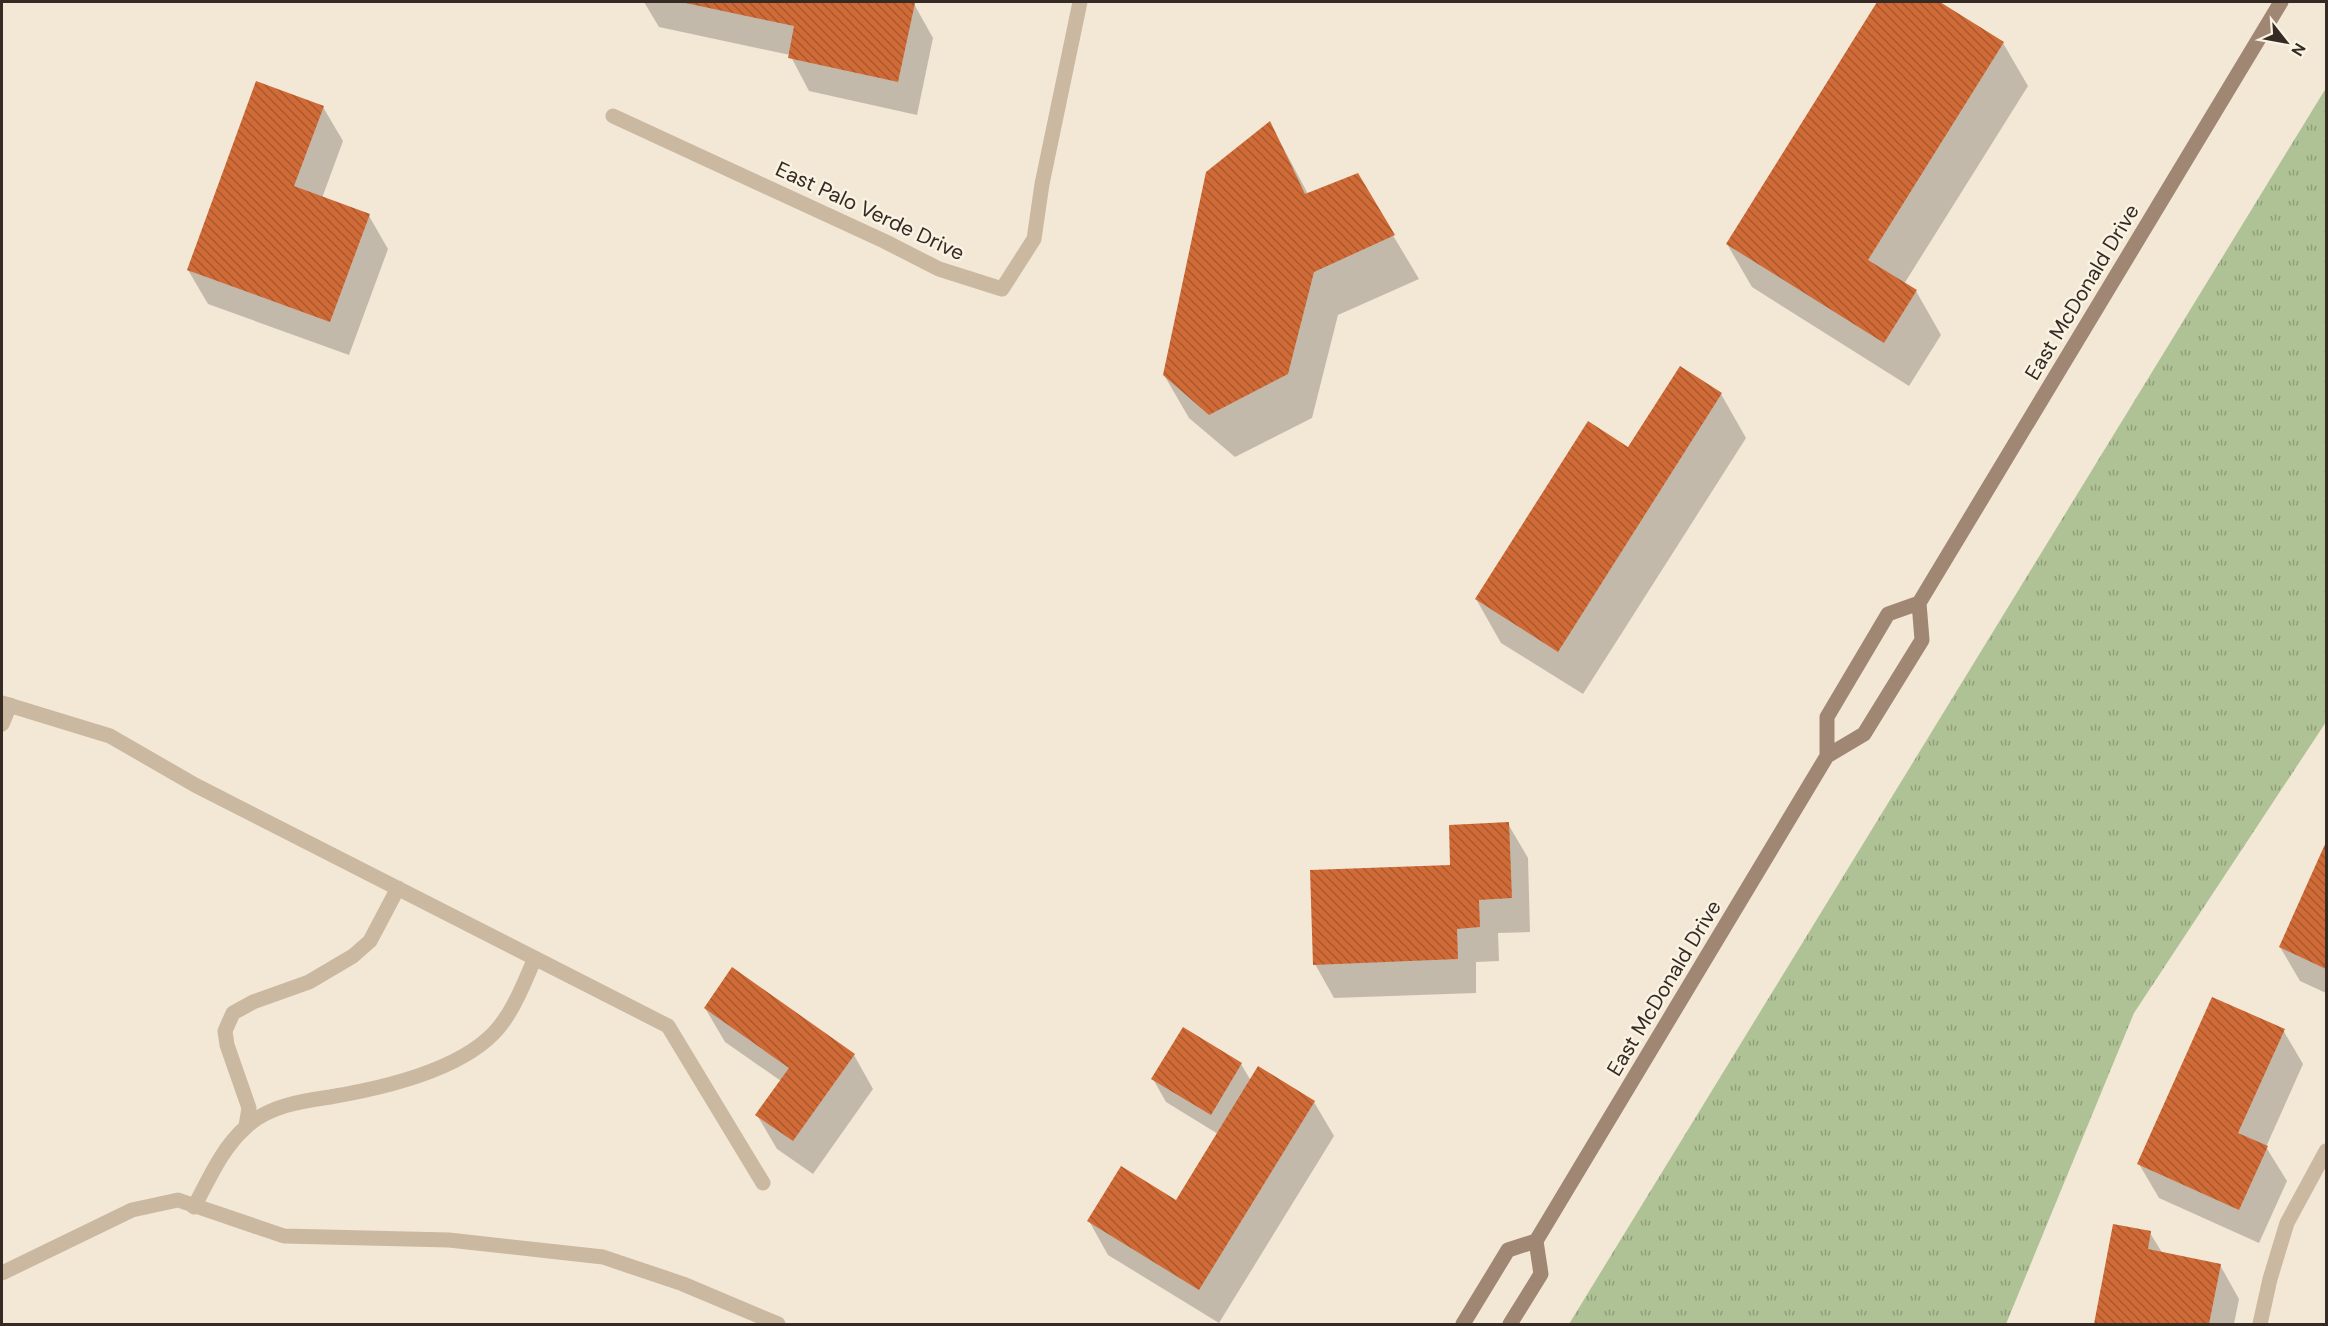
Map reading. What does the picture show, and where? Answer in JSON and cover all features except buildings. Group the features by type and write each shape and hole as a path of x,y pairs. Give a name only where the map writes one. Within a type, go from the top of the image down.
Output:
{"street":[{"name":"East Palo Verde Drive","path":"613,116 884,241 939,269 1002,289 1034,239 1042,184 1080,2"},
{"name":"East McDonald Drive","path":"1536,1241 1827,756 1864,734 1922,640 1919,603 2281,2"},
{"path":"1827,756 1827,717 1888,614 1919,603"},
{"path":"2,724 6,704 110,736 195,785 668,1026 763,1183"},
{"path":"246,1126 249,1108 227,1045 225,1031 233,1013 253,1002 309,982 353,956 370,941 398,888"},
{"path":"194,1207 223,1152 246,1126 270,1111 306,1101 399,1084 450,1063 486,1039 505,1021 535,958"},
{"path":"2260,1324 2270,1279 2287,1223 2326,1151"},
{"path":"2,1273 132,1210 178,1200 284,1236 449,1240 603,1257 682,1284 778,1324"},
{"path":"1463,1324 1508,1250 1536,1241 1541,1274 1510,1324"}],"green space":[{"path":"2326,88 2326,722 2134,1013 2006,1324 1569,1324"}]}
